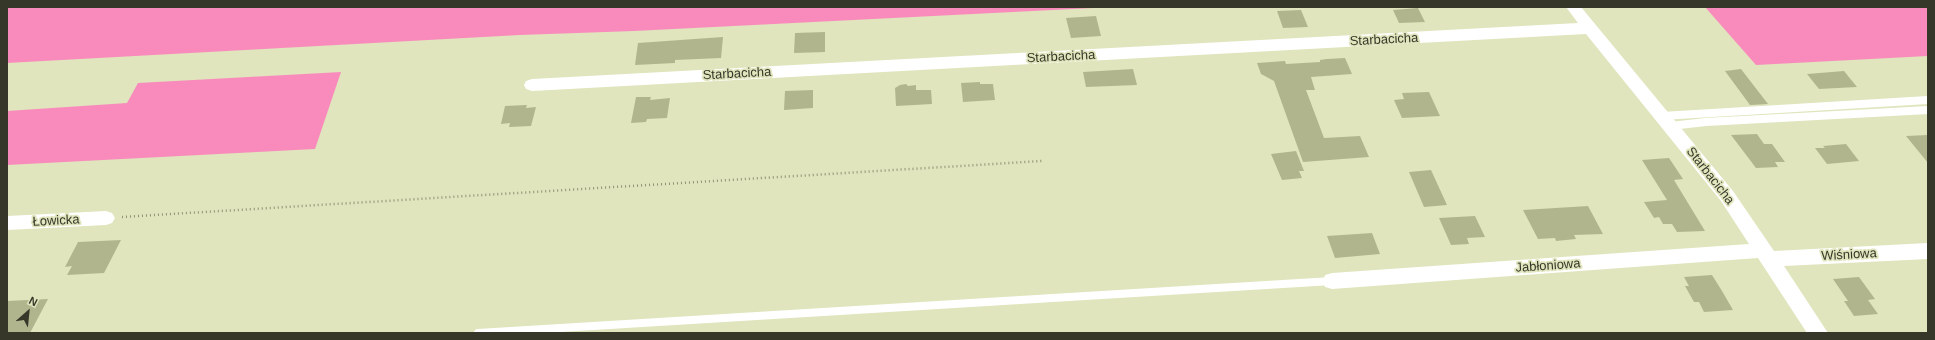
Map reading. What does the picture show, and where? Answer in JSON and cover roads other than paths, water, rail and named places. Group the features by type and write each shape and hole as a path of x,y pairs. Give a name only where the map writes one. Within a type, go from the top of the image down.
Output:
{"street":[{"name":"Starbacicha","path":"1573,7 1727,196 1767,254 1818,333"},
{"name":"Starbacicha","path":"532,85 1590,28"},
{"name":"Łowicka","path":"7,223 106,218"},
{"name":"Wiśniowa","path":"1767,254 1928,251"},
{"name":"Jabłoniowa","path":"1332,281 1671,258 1767,254"}],"lane":[{"path":"1666,121 1928,100"},
{"path":"1666,121 1706,122 1928,110"},
{"path":"478,333 1332,281"}]}
